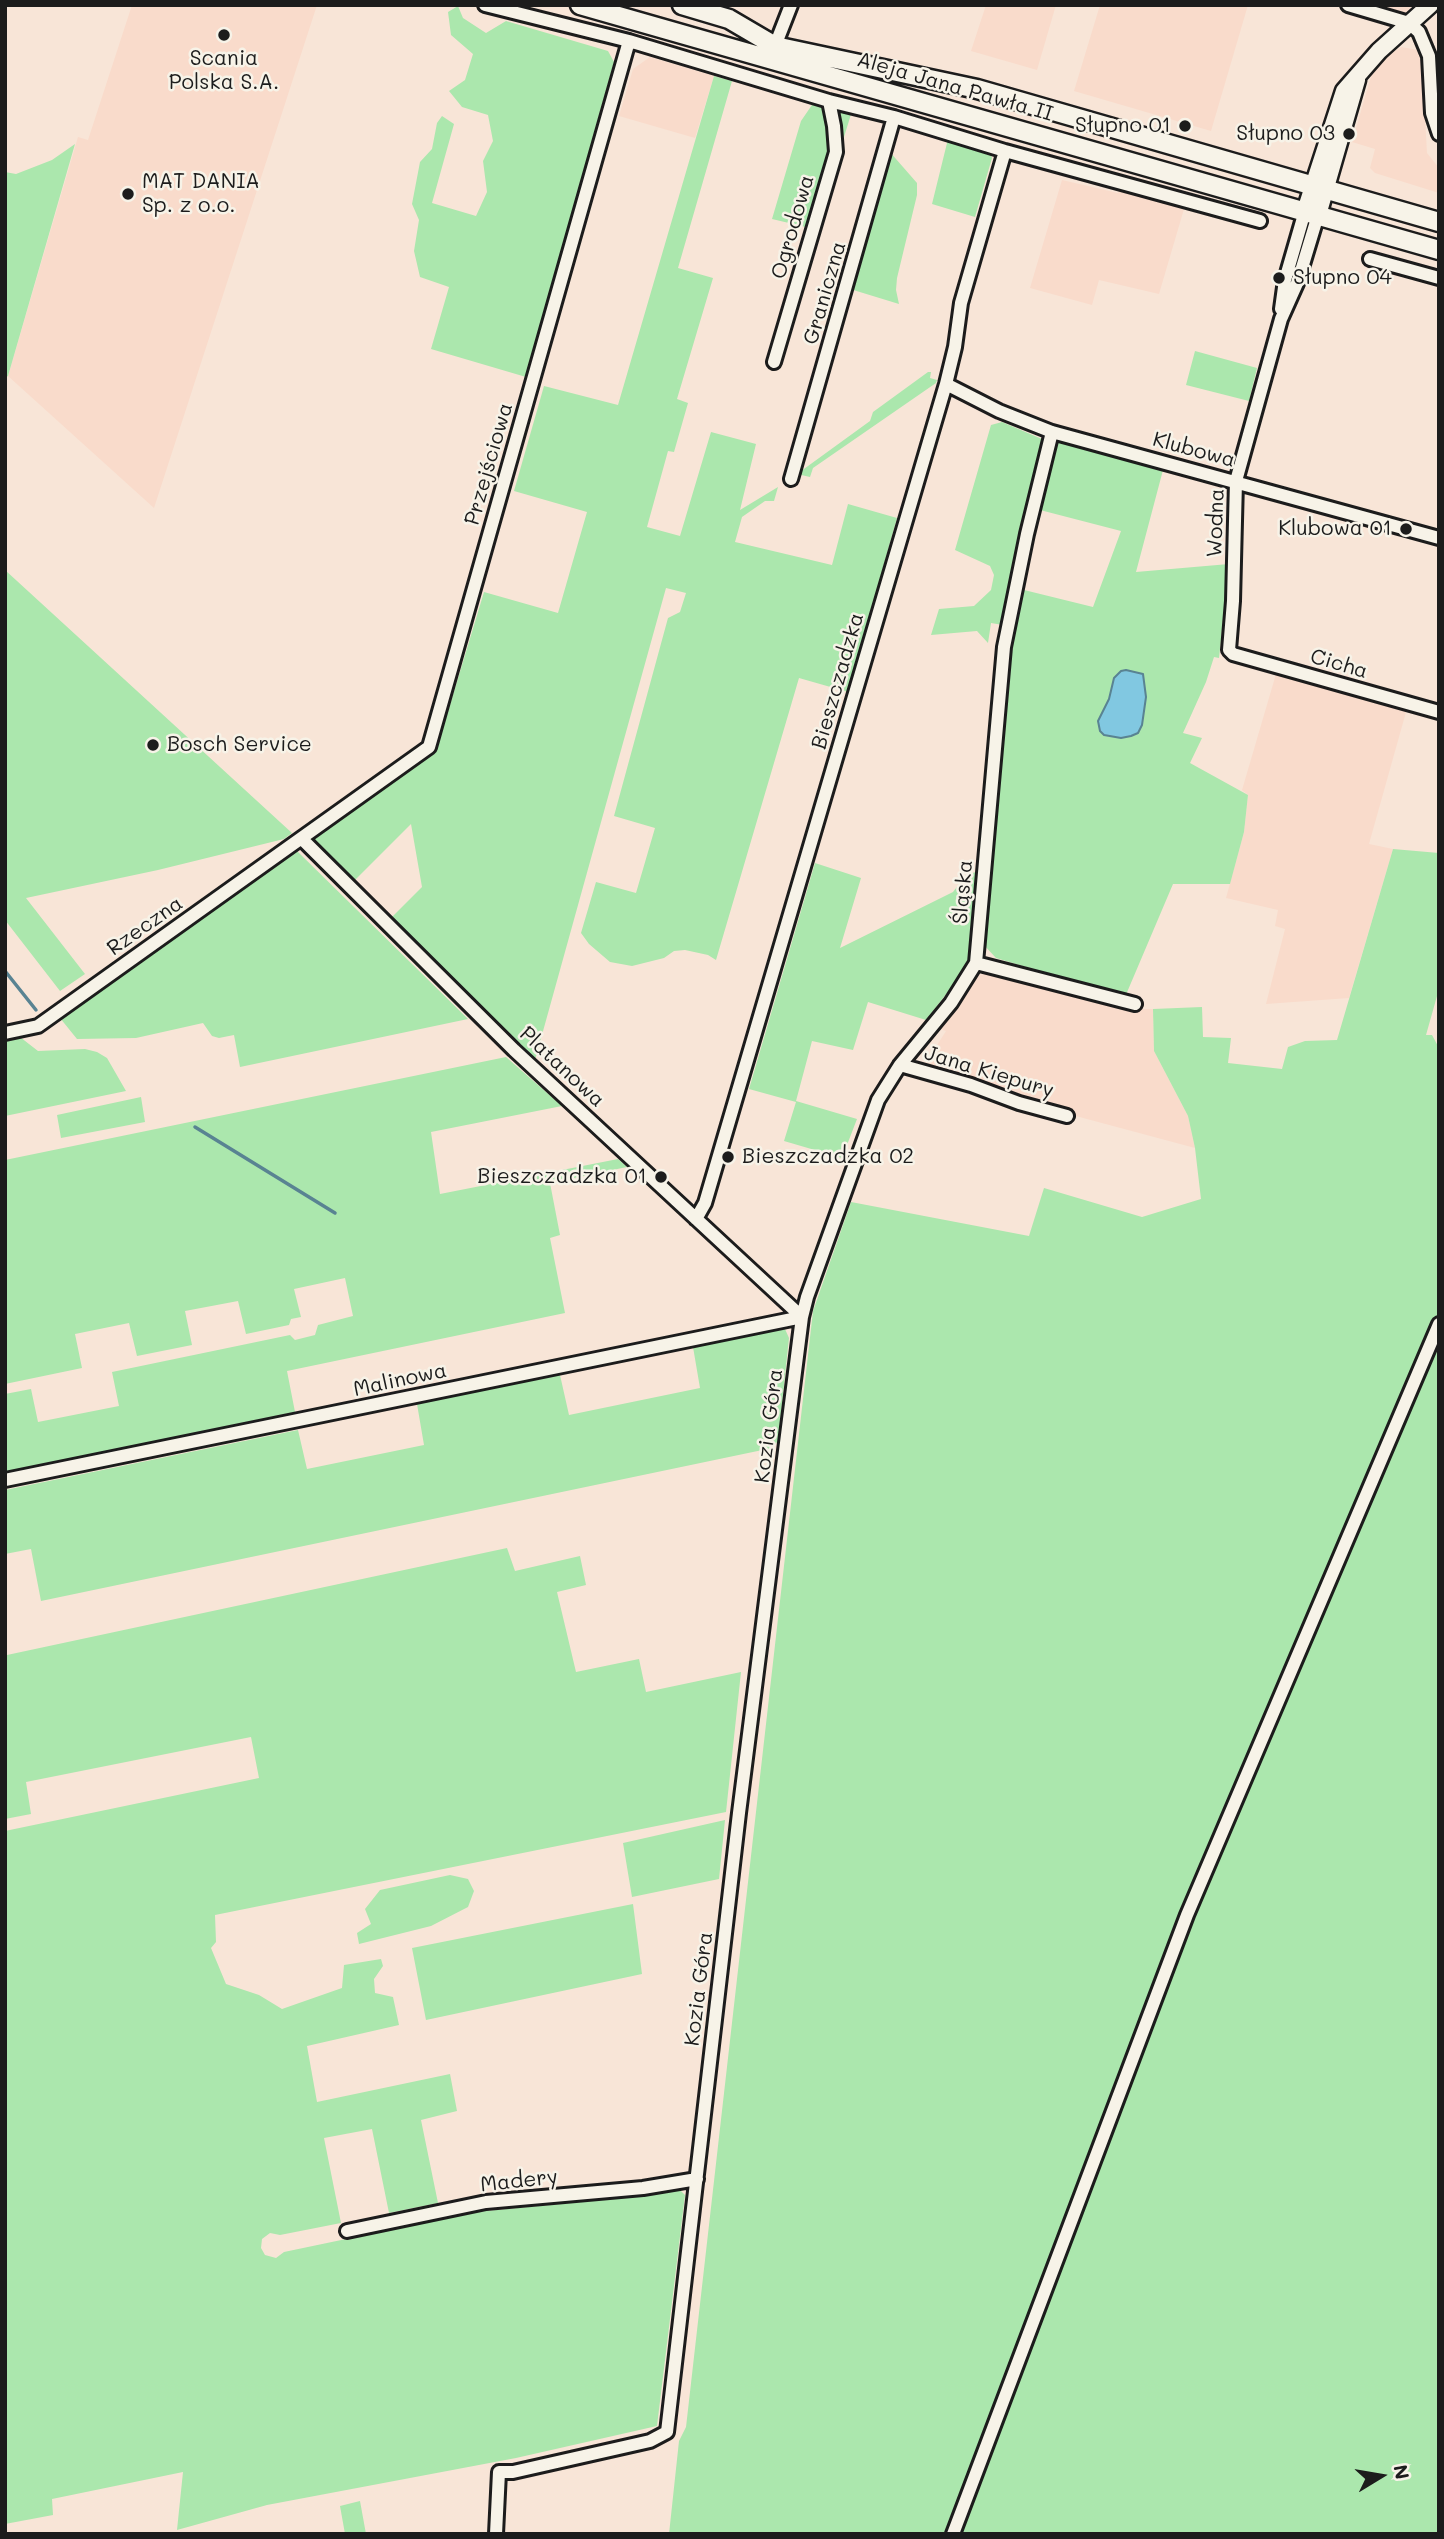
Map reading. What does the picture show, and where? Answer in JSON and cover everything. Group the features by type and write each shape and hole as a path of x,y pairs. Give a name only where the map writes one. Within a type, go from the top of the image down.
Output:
{"main road":[{"name":"Aleja Jana Pawła II","path":"580,5 1439,250"},
{"name":"Aleja Jana Pawła II","path":"682,5 729,19 775,46 977,89 1439,222"}],"street":[{"path":"485,5 629,41 829,101 1260,221"},
{"path":"775,46 790,5"},
{"path":"1348,5 1409,23 1419,32 1427,48 1432,113 1439,134"},
{"path":"1312,213 1339,100 1351,81 1379,51 1430,5"},
{"name":"Przejściowa","path":"302,839 429,747 629,41"},
{"name":"Ogrodowa","path":"774,362 836,152 829,101"},
{"name":"Graniczna","path":"791,479 894,117"},
{"name":"Bieszczadzka","path":"696,1219 705,1203 946,384 961,303 1005,151"},
{"name":"Wodna","path":"1229,650 1236,481 1281,319 1285,280 1312,213"},
{"path":"1370,259 1439,278"},
{"name":"Klubowa","path":"946,384 999,411 1052,432 1439,538"},
{"name":"Śląska","path":"802,1317 874,1110 887,1083 951,1003 976,963 1004,647 1024,547 1052,432"},
{"name":"Cicha","path":"1229,650 1233,654 1439,712"},
{"name":"Rzeczna","path":"5,1033 38,1026 302,839"},
{"name":"Platanowa","path":"302,839 514,1050 802,1317"},
{"path":"976,963 1135,1004"},
{"name":"Jana Kiepury","path":"900,1065 1068,1116"},
{"name":"Malinowa","path":"5,1479 802,1317"},
{"name":"Kozia Góra","path":"496,2534 499,2472 513,2472 650,2441 667,2432 739,1813 802,1317"},
{"path":"953,2534 1187,1915 1439,1324"},
{"name":"Madery","path":"347,2231 486,2202 643,2188 696,2179"}],"shaded area":[{"name":"MAT DANIA Sp. z o.o.","path":"132,5 317,5 154,508 8,376 78,137 88,140"},
{"path":"986,5 1056,5 1037,70 971,51"},
{"path":"1100,5 1248,5 1211,131 1074,91"},
{"path":"1370,5 1414,5 1403,15"},
{"path":"1401,47 1418,50 1422,63 1427,153 1439,168 1439,193 1375,173 1370,168 1375,149 1352,142 1372,73 1382,59"},
{"path":"650,57 714,76 695,138 619,116 633,69"},
{"path":"1062,180 1118,193 1120,189 1145,199 1150,195 1191,205 1189,209 1184,209 1159,294 1099,280 1092,305 1030,288"},
{"path":"1276,674 1406,712 1369,844 1393,849 1349,998 1266,1004 1285,929 1275,926 1278,910 1226,898 1244,832 1248,795 1242,790"},
{"path":"989,973 1125,1009 1153,1009 1154,1051 1188,1116 1195,1148 1046,1108 1047,1103 924,1066 946,1031 937,1028 974,976"}],"green space":[{"path":"458,6 463,18 486,33 506,21 608,51 614,62 526,377 431,349 449,287 420,277 414,251 419,220 412,204 420,162 432,149 437,123 442,116 454,124 432,203 476,216 487,192 483,161 493,141 488,115 462,107 449,91 465,80 473,54 451,35 448,12"},
{"path":"714,76 732,81 678,268 713,278 677,399 688,403 674,452 668,451 647,527 680,536 711,432 756,444 740,510 778,487 774,501 765,501 742,517 735,542 832,565 848,504 897,518 848,692 799,678 716,960 708,955 685,950 674,951 664,958 632,966 610,962 589,944 581,933 596,882 636,893 655,828 614,816 668,618 680,612 686,593 666,588 535,1060 390,919 422,887 411,824 353,882 311,840 437,748 484,592 558,613 587,512 514,491 544,386 618,405"},
{"path":"814,102 825,105 833,152 810,228 772,219 801,121"},
{"path":"837,109 852,111 840,150 837,123"},
{"path":"948,139 990,152 992,158 975,217 932,204"},
{"path":"75,144 8,376 5,378 5,172 16,174 52,160"},
{"path":"889,151 917,183 917,195 897,278 899,304 850,289"},
{"path":"1195,351 1257,368 1249,401 1186,385"},
{"path":"931,372 930,378 937,380 936,383 813,468 810,477 797,474 870,421 873,412"},
{"path":"1002,422 1042,439 1006,598 1003,625 991,623 988,643 977,631 931,635 939,609 974,606 991,590 994,575 990,566 955,550 991,425"},
{"path":"1056,441 1163,470 1136,572 1229,564 1219,658 1214,657 1183,733 1202,738 1190,763 1248,795 1244,832 1230,884 1173,884 1125,997 996,958 982,943 997,772 1020,589 1093,607 1121,531 1040,510"},
{"path":"5,570 292,833 284,839 158,870 26,898 85,974 60,991 5,920"},
{"path":"1393,849 1439,853 1439,989 1426,1035 1432,1035 1439,1048 1439,2534 669,2534 679,2441 686,2427 813,1311 851,1202 1029,1236 1044,1188 1142,1217 1201,1199 1188,1116 1154,1051 1153,1009 1202,1007 1203,1037 1231,1038 1228,1063 1282,1069 1288,1047 1305,1041 1337,1040"},
{"path":"297,851 468,1019 240,1067 234,1035 219,1038 212,1036 203,1023 136,1038 77,1039 60,1018"},
{"path":"815,863 861,878 840,948 953,892 966,875 979,871 968,966 926,1020 868,1002 853,1050 812,1041 796,1101 857,1119 842,1158 784,1141 796,1102 749,1089"},
{"path":"20,1037 38,1051 85,1049 97,1052 107,1058 126,1091 5,1116 5,1040"},
{"path":"506,1057 562,1106 431,1132 440,1194 618,1159 627,1167 550,1183 560,1235 550,1238 565,1313 287,1371 295,1412 5,1472 5,1394 31,1389 38,1422 119,1406 112,1372 290,1335 295,1340 315,1335 318,1325 353,1316 345,1278 294,1289 301,1317 291,1319 289,1325 246,1334 238,1301 185,1311 192,1345 137,1356 129,1323 75,1334 82,1368 5,1384 5,1160"},
{"path":"141,1097 145,1122 61,1138 57,1115"},
{"path":"785,1329 789,1338 778,1441 772,1448 41,1601 31,1549 5,1554 5,1490 298,1430 307,1469 424,1445 417,1404 560,1375 569,1415 700,1388 693,1347"},
{"path":"507,1548 515,1571 580,1556 586,1585 557,1592 576,1672 639,1659 646,1692 741,1672 726,1812 215,1915 216,1942 211,1948 226,1984 259,1995 282,2009 342,1988 344,1965 381,1959 383,1966 374,1979 375,1993 393,1997 399,2025 307,2046 317,2102 450,2074 457,2111 421,2120 438,2203 389,2213 372,2129 324,2138 341,2223 280,2235 270,2233 262,2239 261,2248 265,2255 276,2258 284,2252 475,2212 624,2198 678,2188 685,2195 657,2426 516,2458 267,2505 177,2530 183,2472 52,2499 53,2515 5,2524 5,1831 259,1778 251,1737 26,1782 31,1814 5,1819 5,1647 7,1655"},
{"path":"725,1820 719,1879 632,1897 623,1843"},
{"path":"450,1875 468,1879 474,1891 468,1907 431,1926 359,1944 357,1933 371,1924 365,1909 380,1890"},
{"path":"633,1904 642,1974 426,2020 412,1948"},
{"path":"360,2501 366,2534 345,2534 340,2506"}],"water":[{"path":"1126,670 1143,674 1146,697 1142,725 1138,733 1131,736 1121,738 1104,735 1100,731 1098,721 1109,699 1114,678"}],"waterway":[{"path":"5,971 36,1010"},
{"path":"195,1127 335,1213"}],"place":[{"name":"Scania Polska S.A.","path":"224,35"},
{"name":"Słupno 01","path":"1185,126"},
{"name":"Słupno 03","path":"1349,134"},
{"name":"MAT DANIA Sp. z o.o.","path":"128,194"},
{"name":"Słupno 04","path":"1279,278"},
{"name":"Klubowa 01","path":"1406,529"},
{"name":"Bosch Service","path":"153,745"},
{"name":"Bieszczadzka 02","path":"728,1157"},
{"name":"Bieszczadzka 01","path":"661,1177"}]}
